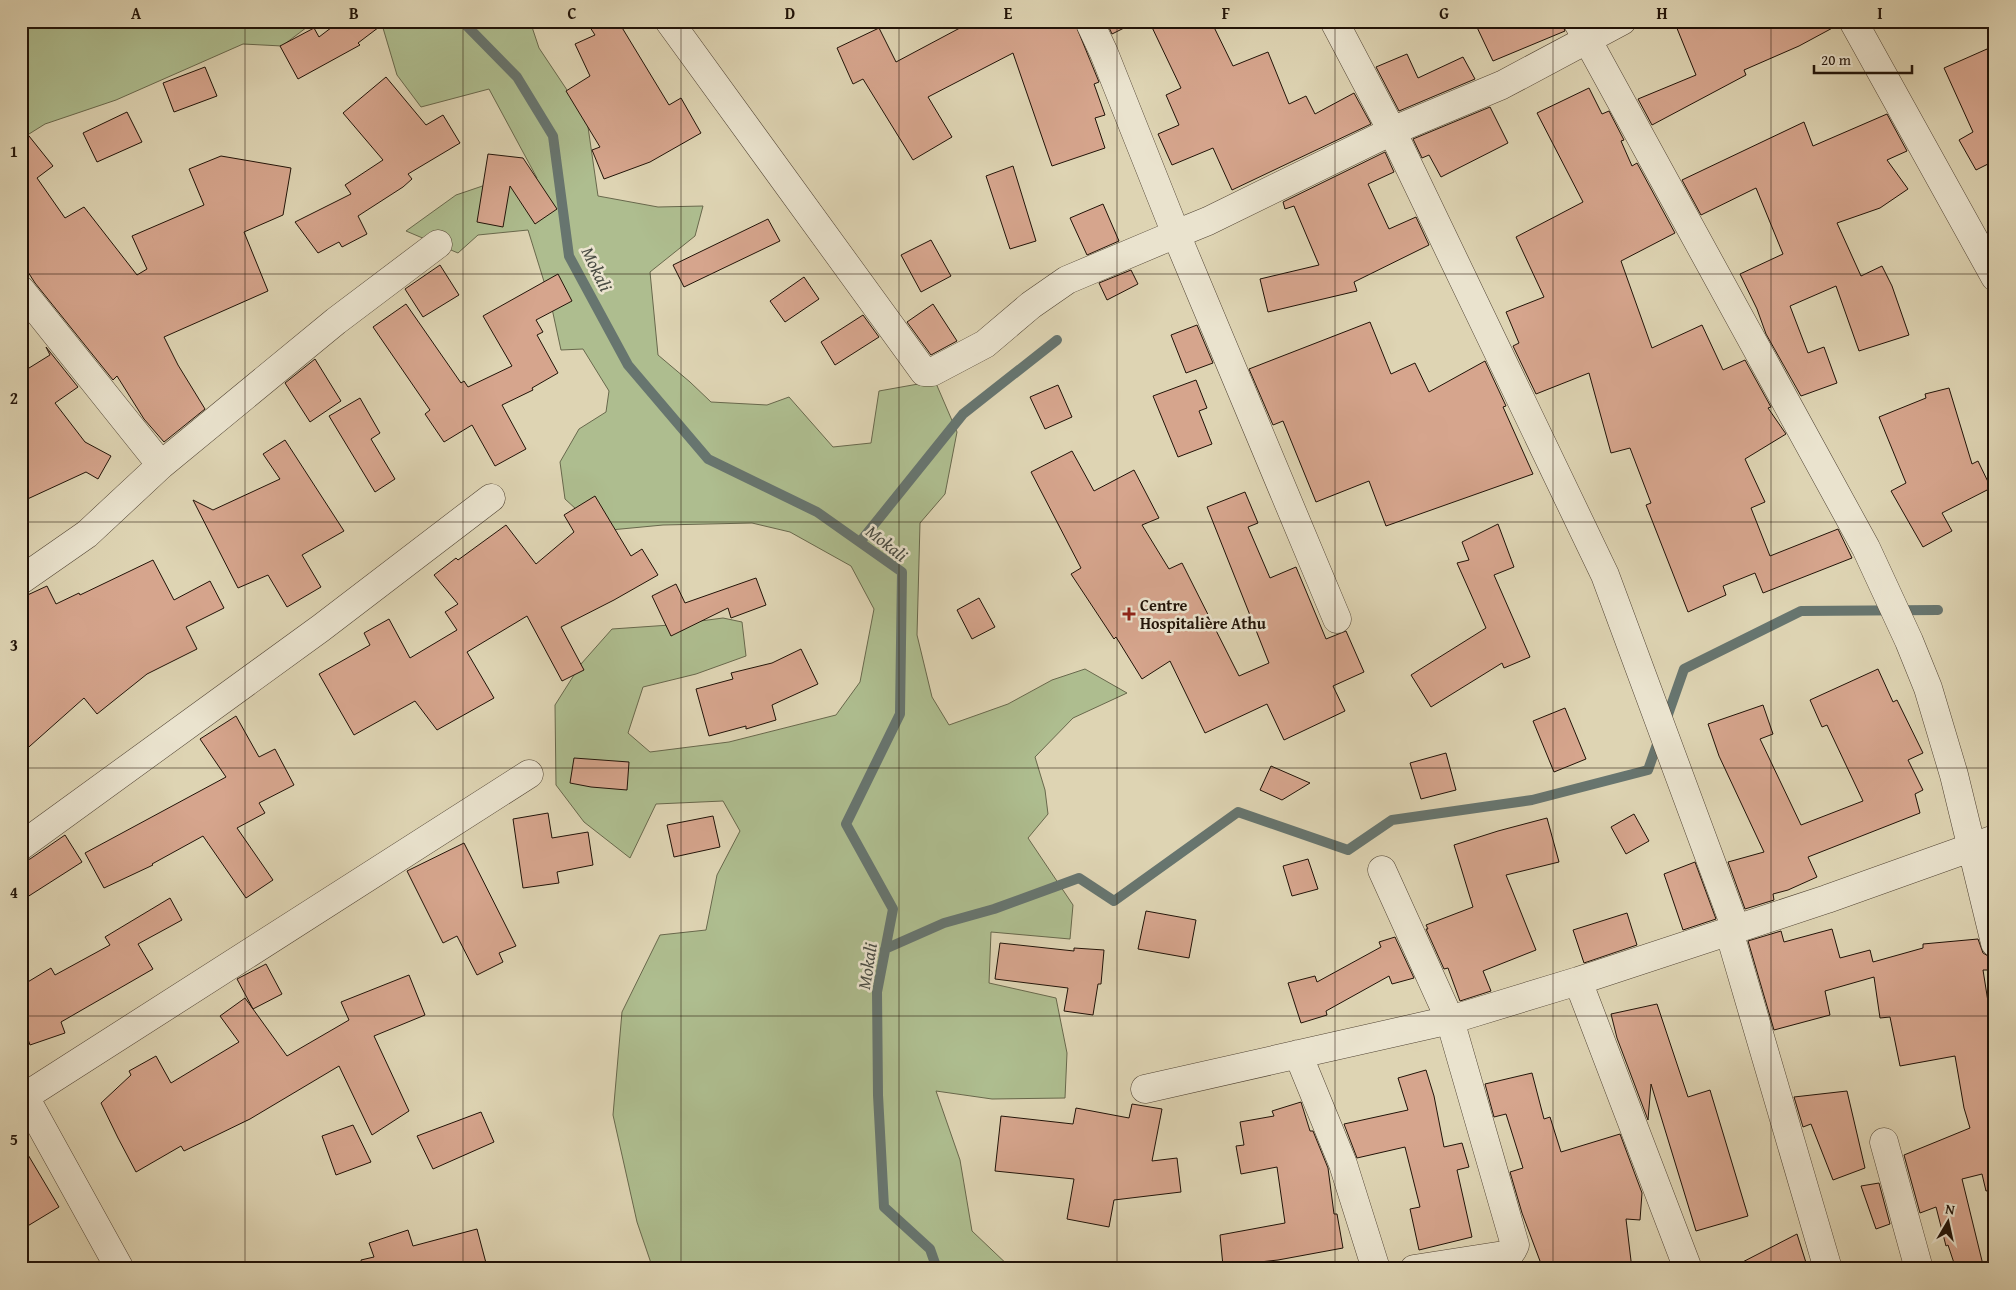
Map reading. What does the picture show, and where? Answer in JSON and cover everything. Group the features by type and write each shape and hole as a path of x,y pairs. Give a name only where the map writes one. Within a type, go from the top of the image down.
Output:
{"street":[{"path":"669,21 924,372 932,372 984,344 1031,305 1066,280 1208,221 1392,131 1502,85 1582,31 1622,21"},
{"path":"1089,21 1104,53 1176,234 1337,619"},
{"path":"1334,21 1392,131 1605,575 1733,930 1828,1269"},
{"path":"1853,21 1995,277"},
{"path":"1582,31 1866,548 1928,688 1954,776 1983,843 1995,943"},
{"path":"21,580 87,534 161,465 336,321 438,244"},
{"path":"21,290 161,465"},
{"path":"21,846 321,628 491,498"},
{"path":"120,1269 23,1098 529,774"},
{"path":"1145,1089 1450,1020 1578,981 1827,899 1983,843"},
{"path":"1382,870 1450,1020 1515,1245 1512,1251 1504,1254 1414,1269"},
{"path":"1578,981 1688,1269"},
{"path":"1298,1054 1343,1164 1376,1269"},
{"path":"1884,1142 1919,1269"}],"green space":[{"path":"21,21 315,21 282,46 243,44 116,100 45,124 21,139"},
{"path":"375,21 530,21 539,48 587,120 598,196 658,207 703,206 695,236 650,272 658,355 711,402 767,405 789,397 833,447 871,443 879,391 935,381 957,432 945,494 920,523 917,635 932,697 949,725 1008,704 1052,680 1085,669 1127,693 1073,718 1035,757 1045,790 1048,814 1028,838 1073,905 1070,939 991,932 989,983 1056,998 1067,1053 1065,1098 992,1099 936,1091 960,1160 972,1231 1012,1269 653,1269 637,1222 613,1115 622,1012 660,935 706,930 717,875 740,831 723,801 656,804 630,858 584,822 556,785 555,705 581,664 612,629 670,625 723,618 742,622 746,656 696,674 643,687 628,733 650,752 729,742 836,715 860,682 874,609 851,566 790,532 752,523 663,525 600,531 565,499 560,462 579,429 606,412 609,391 583,349 561,350 551,304 528,230 478,235 458,253 406,231 456,195 509,177 537,178 489,89 421,107 397,75 383,28"}],"building":[{"path":"340,21 387,21 358,43 360,45 298,79 280,46 314,28 319,37"},
{"path":"586,21 618,21 669,105 681,98 701,133 650,162 604,179 592,150 600,147 566,91 590,76 575,44 595,35"},
{"path":"973,21 1074,21 1099,82 1094,84 1105,115 1095,118 1105,148 1052,166 1013,53 928,97 952,137 913,160 863,79 853,84 837,48 879,28 896,62"},
{"path":"1106,21 1138,21 1112,34"},
{"path":"1149,21 1211,21 1233,66 1268,52 1289,104 1306,96 1315,114 1354,93 1371,124 1232,190 1213,148 1172,165 1158,134 1179,125 1166,95 1181,88"},
{"path":"1474,21 1561,21 1565,31 1493,61"},
{"path":"1674,21 1837,21 1838,25 1799,46 1744,70 1746,75 1652,125 1638,99 1696,75"},
{"path":"1987,49 1995,67 1995,179 1988,164 1976,170 1959,140 1973,132 1944,68"},
{"path":"1407,54 1418,78 1463,57 1475,79 1399,111 1376,67"},
{"path":"205,67 217,96 174,112 163,83"},
{"path":"386,77 426,125 443,115 460,143 408,174 412,179 403,187 358,216 367,234 342,247 339,242 318,253 295,222 351,194 345,185 383,160 343,113"},
{"path":"1589,88 1602,114 1609,111 1624,140 1621,141 1632,166 1637,163 1675,233 1621,261 1652,348 1702,325 1723,370 1745,360 1771,407 1768,408 1786,434 1745,459 1765,502 1751,508 1770,556 1838,529 1852,558 1763,593 1755,573 1723,586 1726,595 1688,612 1646,505 1651,503 1630,448 1611,453 1589,373 1536,394 1513,346 1519,343 1506,312 1544,297 1516,237 1583,202 1537,113"},
{"path":"1490,107 1508,143 1441,177 1429,155 1422,158 1413,139"},
{"path":"127,112 142,142 97,162 83,133"},
{"path":"1887,114 1907,151 1887,160 1908,189 1880,208 1837,223 1861,276 1882,266 1892,286 1909,335 1859,351 1836,286 1790,306 1808,353 1824,347 1837,383 1801,396 1766,334 1757,309 1740,274 1783,254 1756,188 1701,215 1682,180 1804,122 1813,146"},
{"path":"21,126 53,166 37,178 65,218 84,207 137,275 147,269 132,236 204,205 189,169 221,156 291,168 283,215 244,232 268,291 164,337 178,365 205,409 164,442 144,419 117,376 113,380 35,283 21,261"},
{"path":"1385,152 1394,172 1368,184 1389,229 1416,217 1429,245 1354,282 1357,291 1268,312 1260,279 1319,265 1294,206 1285,209 1283,202"},
{"path":"488,154 523,158 557,209 535,224 510,186 503,227 477,222"},
{"path":"1013,166 1036,241 1010,249 986,176"},
{"path":"1103,204 1119,241 1087,255 1070,218"},
{"path":"768,219 780,241 684,287 673,265"},
{"path":"931,240 951,276 921,292 901,255"},
{"path":"440,265 459,295 423,317 405,289"},
{"path":"1131,270 1138,284 1107,300 1099,283"},
{"path":"558,274 572,301 536,320 543,332 537,335 558,373 532,388 533,390 502,405 526,449 495,466 472,425 444,442 425,414 430,410 373,327 406,304 461,383 464,381 468,387 512,366 483,316"},
{"path":"804,277 819,299 785,322 770,301"},
{"path":"933,304 957,341 931,355 907,322"},
{"path":"863,315 879,337 835,365 821,342"},
{"path":"1370,322 1391,374 1415,363 1429,392 1485,361 1506,406 1503,407 1533,474 1386,526 1369,481 1316,502 1283,421 1273,425 1249,369"},
{"path":"1197,325 1213,363 1186,373 1171,335"},
{"path":"46,347 78,387 55,403 85,442 111,456 98,479 86,472 21,502 21,373 50,355"},
{"path":"315,359 341,401 310,422 285,383"},
{"path":"1196,380 1207,408 1199,411 1212,444 1178,457 1153,396"},
{"path":"1058,385 1072,417 1045,429 1030,397"},
{"path":"1949,388 1972,464 1978,461 1991,488 1942,513 1952,531 1923,547 1891,491 1906,483 1879,417 1926,398 1925,394"},
{"path":"360,398 380,433 371,439 395,479 375,492 329,416"},
{"path":"285,440 344,531 302,555 321,587 287,607 268,575 238,588 193,500 213,510 280,479 263,454"},
{"path":"1072,451 1094,491 1134,470 1159,518 1142,525 1169,569 1182,563 1239,676 1269,663 1207,507 1245,492 1258,523 1248,527 1270,578 1296,567 1326,639 1346,631 1364,672 1333,686 1345,711 1284,740 1267,704 1205,733 1170,661 1142,679 1116,637 1114,639 1071,574 1081,568 1031,472"},
{"path":"595,496 631,556 642,549 658,575 561,627 584,670 562,681 527,616 467,652 494,698 437,730 415,701 354,735 319,674 370,645 364,633 389,619 410,658 457,630 445,612 458,604 434,575 506,525 536,564 574,532 564,515"},
{"path":"1498,524 1514,567 1494,575 1530,657 1504,668 1502,663 1431,707 1411,675 1486,628 1457,563 1469,560 1462,542"},
{"path":"153,560 174,600 210,581 224,608 186,627 197,649 147,674 97,714 84,698 21,754 21,598 47,586 56,604 79,593 80,595"},
{"path":"756,578 766,605 731,618 728,608 671,636 652,596 676,584 685,603"},
{"path":"979,598 995,627 972,639 957,610"},
{"path":"801,649 818,684 772,705 776,720 746,729 746,726 709,736 696,689 733,679 731,673 772,663"},
{"path":"1878,669 1893,702 1897,700 1923,753 1908,760 1923,790 1915,794 1920,813 1808,857 1817,877 1788,890 1773,894 1774,900 1745,909 1728,862 1764,852 1719,756 1708,724 1763,705 1773,734 1760,739 1801,825 1863,801 1827,725 1822,727 1810,700"},
{"path":"1565,708 1586,759 1554,772 1533,721"},
{"path":"236,716 259,757 275,749 294,785 259,803 265,813 237,828 273,880 246,898 203,836 153,865 104,888 85,853 226,777 200,739"},
{"path":"1446,753 1456,790 1421,799 1410,763"},
{"path":"574,758 629,762 627,790 570,783"},
{"path":"1271,766 1310,783 1282,800 1260,790"},
{"path":"548,813 552,838 588,832 593,865 557,872 559,883 523,888 513,819"},
{"path":"1634,814 1649,841 1626,854 1611,827"},
{"path":"713,816 720,847 674,857 667,825"},
{"path":"1547,818 1559,862 1506,875 1536,950 1483,971 1491,991 1460,1001 1448,968 1444,969 1426,929 1428,929 1426,925 1473,907 1454,845"},
{"path":"65,835 82,862 21,901 21,861 30,859"},
{"path":"464,843 516,946 499,953 503,962 477,975 457,936 443,943 407,871"},
{"path":"1308,859 1318,889 1292,896 1283,866"},
{"path":"1695,862 1716,919 1683,930 1664,874"},
{"path":"170,898 182,920 138,944 153,969 61,1022 65,1033 30,1045 21,1019 21,986 51,968 55,975 110,945 105,937"},
{"path":"1146,911 1196,920 1189,958 1138,949"},
{"path":"1627,913 1637,945 1584,963 1573,930"},
{"path":"1832,929 1840,958 1870,950 1873,962 1923,948 1923,944 1978,939 1983,953 1988,956 1989,970 1983,970 1995,1046 1995,1189 1986,1191 1982,1174 1962,1179 1984,1269 1956,1269 1948,1245 1946,1246 1936,1207 1920,1213 1904,1155 1970,1128 1964,1108 1955,1056 1900,1066 1890,1017 1880,1018 1874,977 1825,991 1830,1015 1774,1030 1748,941 1781,931 1784,942"},
{"path":"1395,937 1414,978 1392,984 1389,976 1326,1011 1327,1015 1301,1023 1288,983 1315,976 1317,982 1381,947 1379,942"},
{"path":"1000,943 1074,951 1074,948 1104,950 1101,984 1098,984 1093,1015 1064,1011 1068,988 995,979"},
{"path":"266,964 282,994 253,1009 237,979"},
{"path":"409,975 425,1015 374,1036 409,1111 372,1135 339,1066 250,1119 184,1151 181,1146 136,1172 101,1103 131,1075 129,1071 156,1056 171,1083 239,1042 220,1016 245,998 287,1056 349,1020 341,1002"},
{"path":"1657,1004 1688,1097 1710,1090 1748,1216 1696,1231 1651,1084 1648,1120 1617,1038 1611,1014"},
{"path":"1426,1070 1434,1096 1444,1147 1462,1143 1469,1167 1457,1170 1472,1237 1419,1250 1410,1209 1420,1207 1405,1147 1357,1158 1344,1124 1408,1110 1398,1078"},
{"path":"1532,1073 1544,1119 1550,1117 1561,1152 1620,1134 1642,1193 1640,1220 1626,1219 1632,1269 1543,1269 1522,1213 1510,1172 1523,1168 1506,1114 1494,1117 1485,1084"},
{"path":"1847,1091 1865,1168 1833,1180 1811,1124 1803,1127 1794,1097"},
{"path":"1301,1102 1310,1131 1313,1131 1328,1168 1334,1214 1337,1214 1343,1248 1278,1260 1223,1266 1220,1235 1285,1223 1277,1167 1241,1174 1236,1146 1244,1145 1240,1122 1274,1116 1272,1111"},
{"path":"1132,1104 1162,1109 1152,1161 1177,1158 1181,1192 1114,1200 1109,1227 1067,1219 1074,1179 995,1171 1001,1116 1073,1124 1076,1108 1129,1118"},
{"path":"481,1112 494,1142 433,1169 417,1136"},
{"path":"353,1125 371,1162 336,1175 322,1136"},
{"path":"21,1143 59,1207 21,1230"},
{"path":"1879,1183 1890,1224 1876,1229 1861,1186"},
{"path":"477,1229 486,1263 465,1269 363,1269 361,1260 374,1257 369,1243 408,1230 413,1246"},
{"path":"1797,1234 1808,1269 1729,1269"}],"waterway":[{"name":"Mokali","path":"462,21 517,77 553,136 569,256 628,365 708,459 817,512 902,572 900,714 846,824 893,909 877,992 878,1095 884,1207 930,1249 937,1269"},
{"path":"860,542 963,414 1057,340"},
{"path":"1665,723 1684,669 1801,611 1938,610"},
{"path":"885,949 944,923 994,909 1079,878 1114,901 1238,812 1348,850 1392,820 1532,800 1648,770 1659,739"}],"place":[{"name":"Centre Hospitalière Athu","path":"1129,614"}]}
